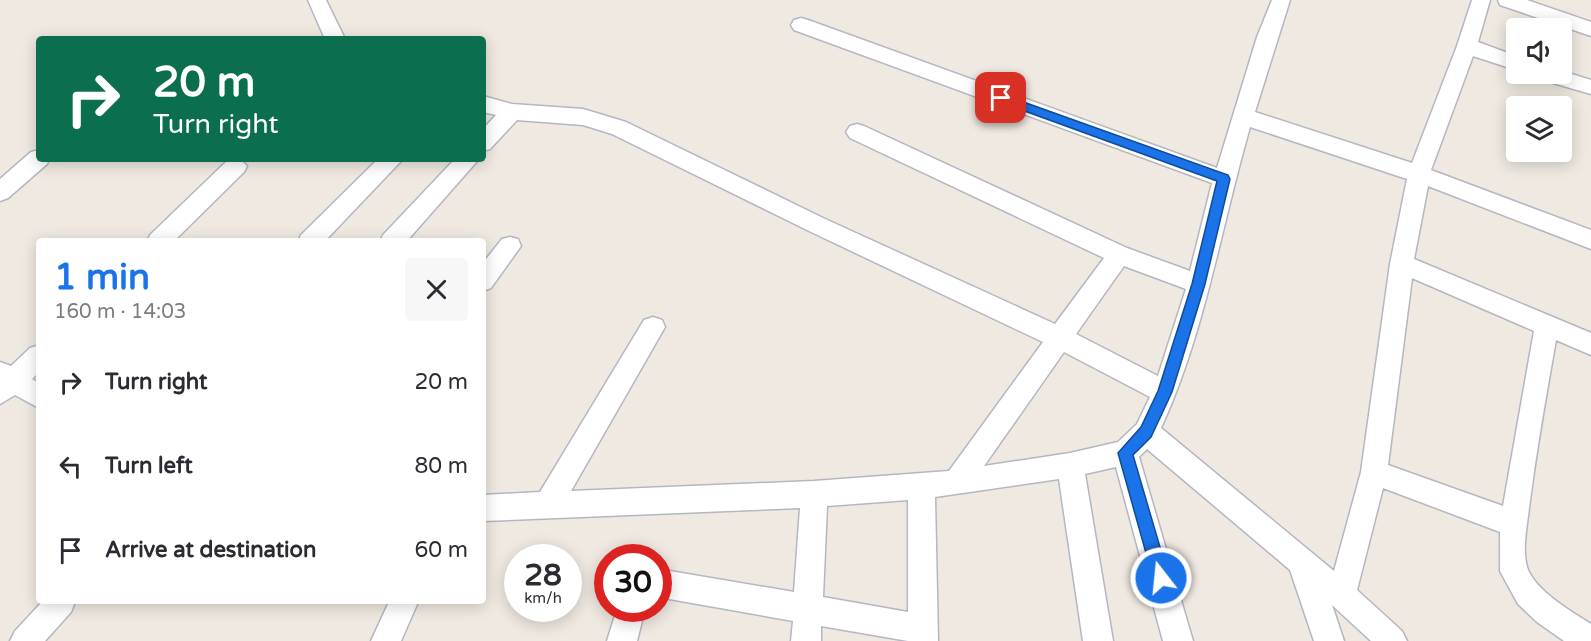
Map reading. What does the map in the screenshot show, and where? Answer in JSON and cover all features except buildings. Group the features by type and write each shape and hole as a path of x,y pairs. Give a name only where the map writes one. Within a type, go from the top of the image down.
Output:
{"street":[{"path":"318,0 334,36"},
{"path":"486,508 814,494 956,483 1070,465 1125,453 1146,432 1165,392 1199,284 1224,179 1242,116 1280,0"},
{"path":"1342,595 1374,472 1402,264 1419,174 1467,46 1481,0"},
{"path":"1507,0 1591,29"},
{"path":"801,25 1224,179"},
{"path":"1467,46 1506,60"},
{"path":"1572,82 1591,87"},
{"path":"486,105 512,112 583,117 619,128 815,224 1058,337 1165,392"},
{"path":"486,140 512,112"},
{"path":"1242,116 1419,174 1591,240"},
{"path":"858,132 1119,255 1199,284"},
{"path":"0,192 36,161"},
{"path":"313,238 389,162"},
{"path":"395,238 465,162"},
{"path":"162,238 236,166"},
{"path":"486,277 510,246"},
{"path":"956,483 1058,337 1119,255"},
{"path":"1402,264 1591,344"},
{"path":"1547,325 1514,524 1513,568 1523,588 1539,606 1591,641"},
{"path":"548,505 653,327"},
{"path":"4,382 36,358"},
{"path":"4,382 36,396"},
{"path":"1146,432 1342,595 1392,641"},
{"path":"1125,453 1178,641"},
{"path":"1070,465 1098,641"},
{"path":"1374,472 1514,524"},
{"path":"672,585 808,609 923,635 921,484"},
{"path":"806,641 814,494"},
{"path":"1300,560 1329,641"},
{"path":"25,641 59,604"},
{"path":"386,641 403,604"},
{"path":"622,641 627,622"}],"route":[{"path":"1001,98 1224,179 1199,284 1165,392 1146,432 1125,453 1161,578"}]}
